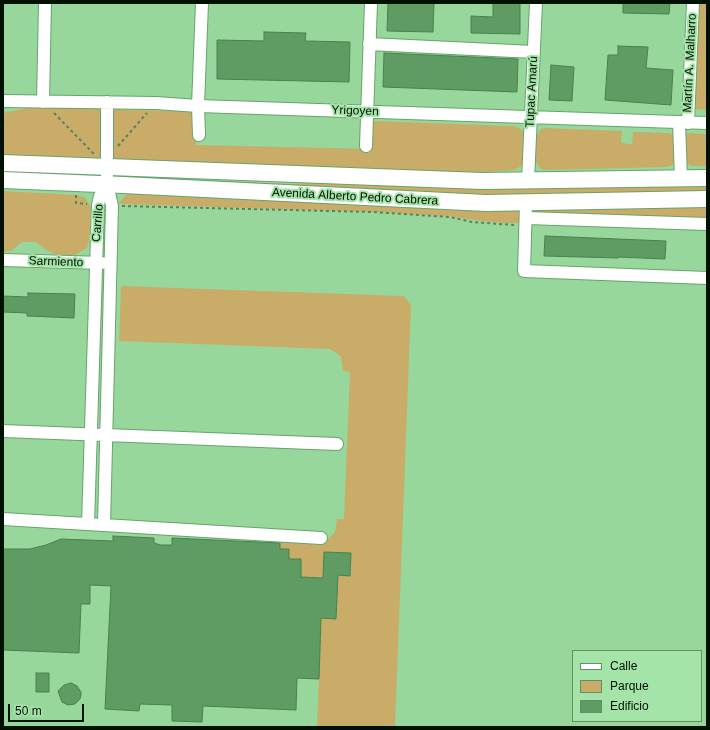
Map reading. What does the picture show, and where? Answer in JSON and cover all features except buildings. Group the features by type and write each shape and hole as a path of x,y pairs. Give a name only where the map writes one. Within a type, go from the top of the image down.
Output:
{"main road":[{"name":"Avenida Alberto Pedro Cabrera","path":"3,163 107,162 474,181 707,178"},
{"name":"Avenida Alberto Pedro Cabrera","path":"3,180 486,203 526,215 707,199"}],"street":[{"path":"43,102 45,3"},
{"path":"199,135 198,106 202,3"},
{"path":"366,146 371,3"},
{"name":"Tupac Amarú","path":"528,181 536,3"},
{"name":"Martín A. Malharro","path":"681,179 683,122 693,3"},
{"path":"370,44 534,52"},
{"name":"Yrigoyen","path":"3,101 156,103 198,106 707,123"},
{"name":"Carrillo","path":"104,525 112,206 107,184 107,102"},
{"name":"Carrillo","path":"88,524 98,205 107,184"},
{"path":"707,224 526,215 524,271 707,278"},
{"name":"Sarmiento","path":"3,260 110,264"},
{"path":"3,431 107,438 337,447"},
{"path":"3,437 91,437"},
{"path":"3,519 321,538"}],"path":[{"path":"43,102 96,156 107,162 109,156 156,103"},
{"path":"77,183 76,203 98,205"},
{"path":"112,206 372,212 450,217 472,222 510,225 526,215"}],"green space":[{"path":"700,3 707,3 707,110 695,109"},
{"path":"69,107 189,111 193,113 195,117 196,145 371,149 372,121 512,126 522,130 524,134 523,162 521,166 515,170 473,173 13,157 3,155 3,113 27,108"},
{"path":"541,129 622,131 621,143 632,144 633,132 669,133 676,138 675,164 667,167 541,169 535,161 536,136"},
{"path":"687,133 707,134 707,166 692,166 686,161 685,135"},
{"path":"120,177 292,184 332,181 707,184 707,193 489,196"},
{"path":"3,191 78,195 85,198 91,207 89,241 87,248 75,255 57,255 46,250 36,242 22,242 11,251 3,252"},
{"path":"132,192 514,209 521,215 521,223 482,221 448,216 377,212 118,204 126,195"},
{"path":"707,205 707,218 532,213 537,209"},
{"path":"121,286 404,296 411,305 395,727 317,727 321,618 336,619 338,575 350,575 350,553 324,552 323,578 301,577 301,559 289,559 289,549 280,549 281,539 327,540 335,532 337,519 344,519 350,372 343,371 341,357 330,349 119,341"}]}
